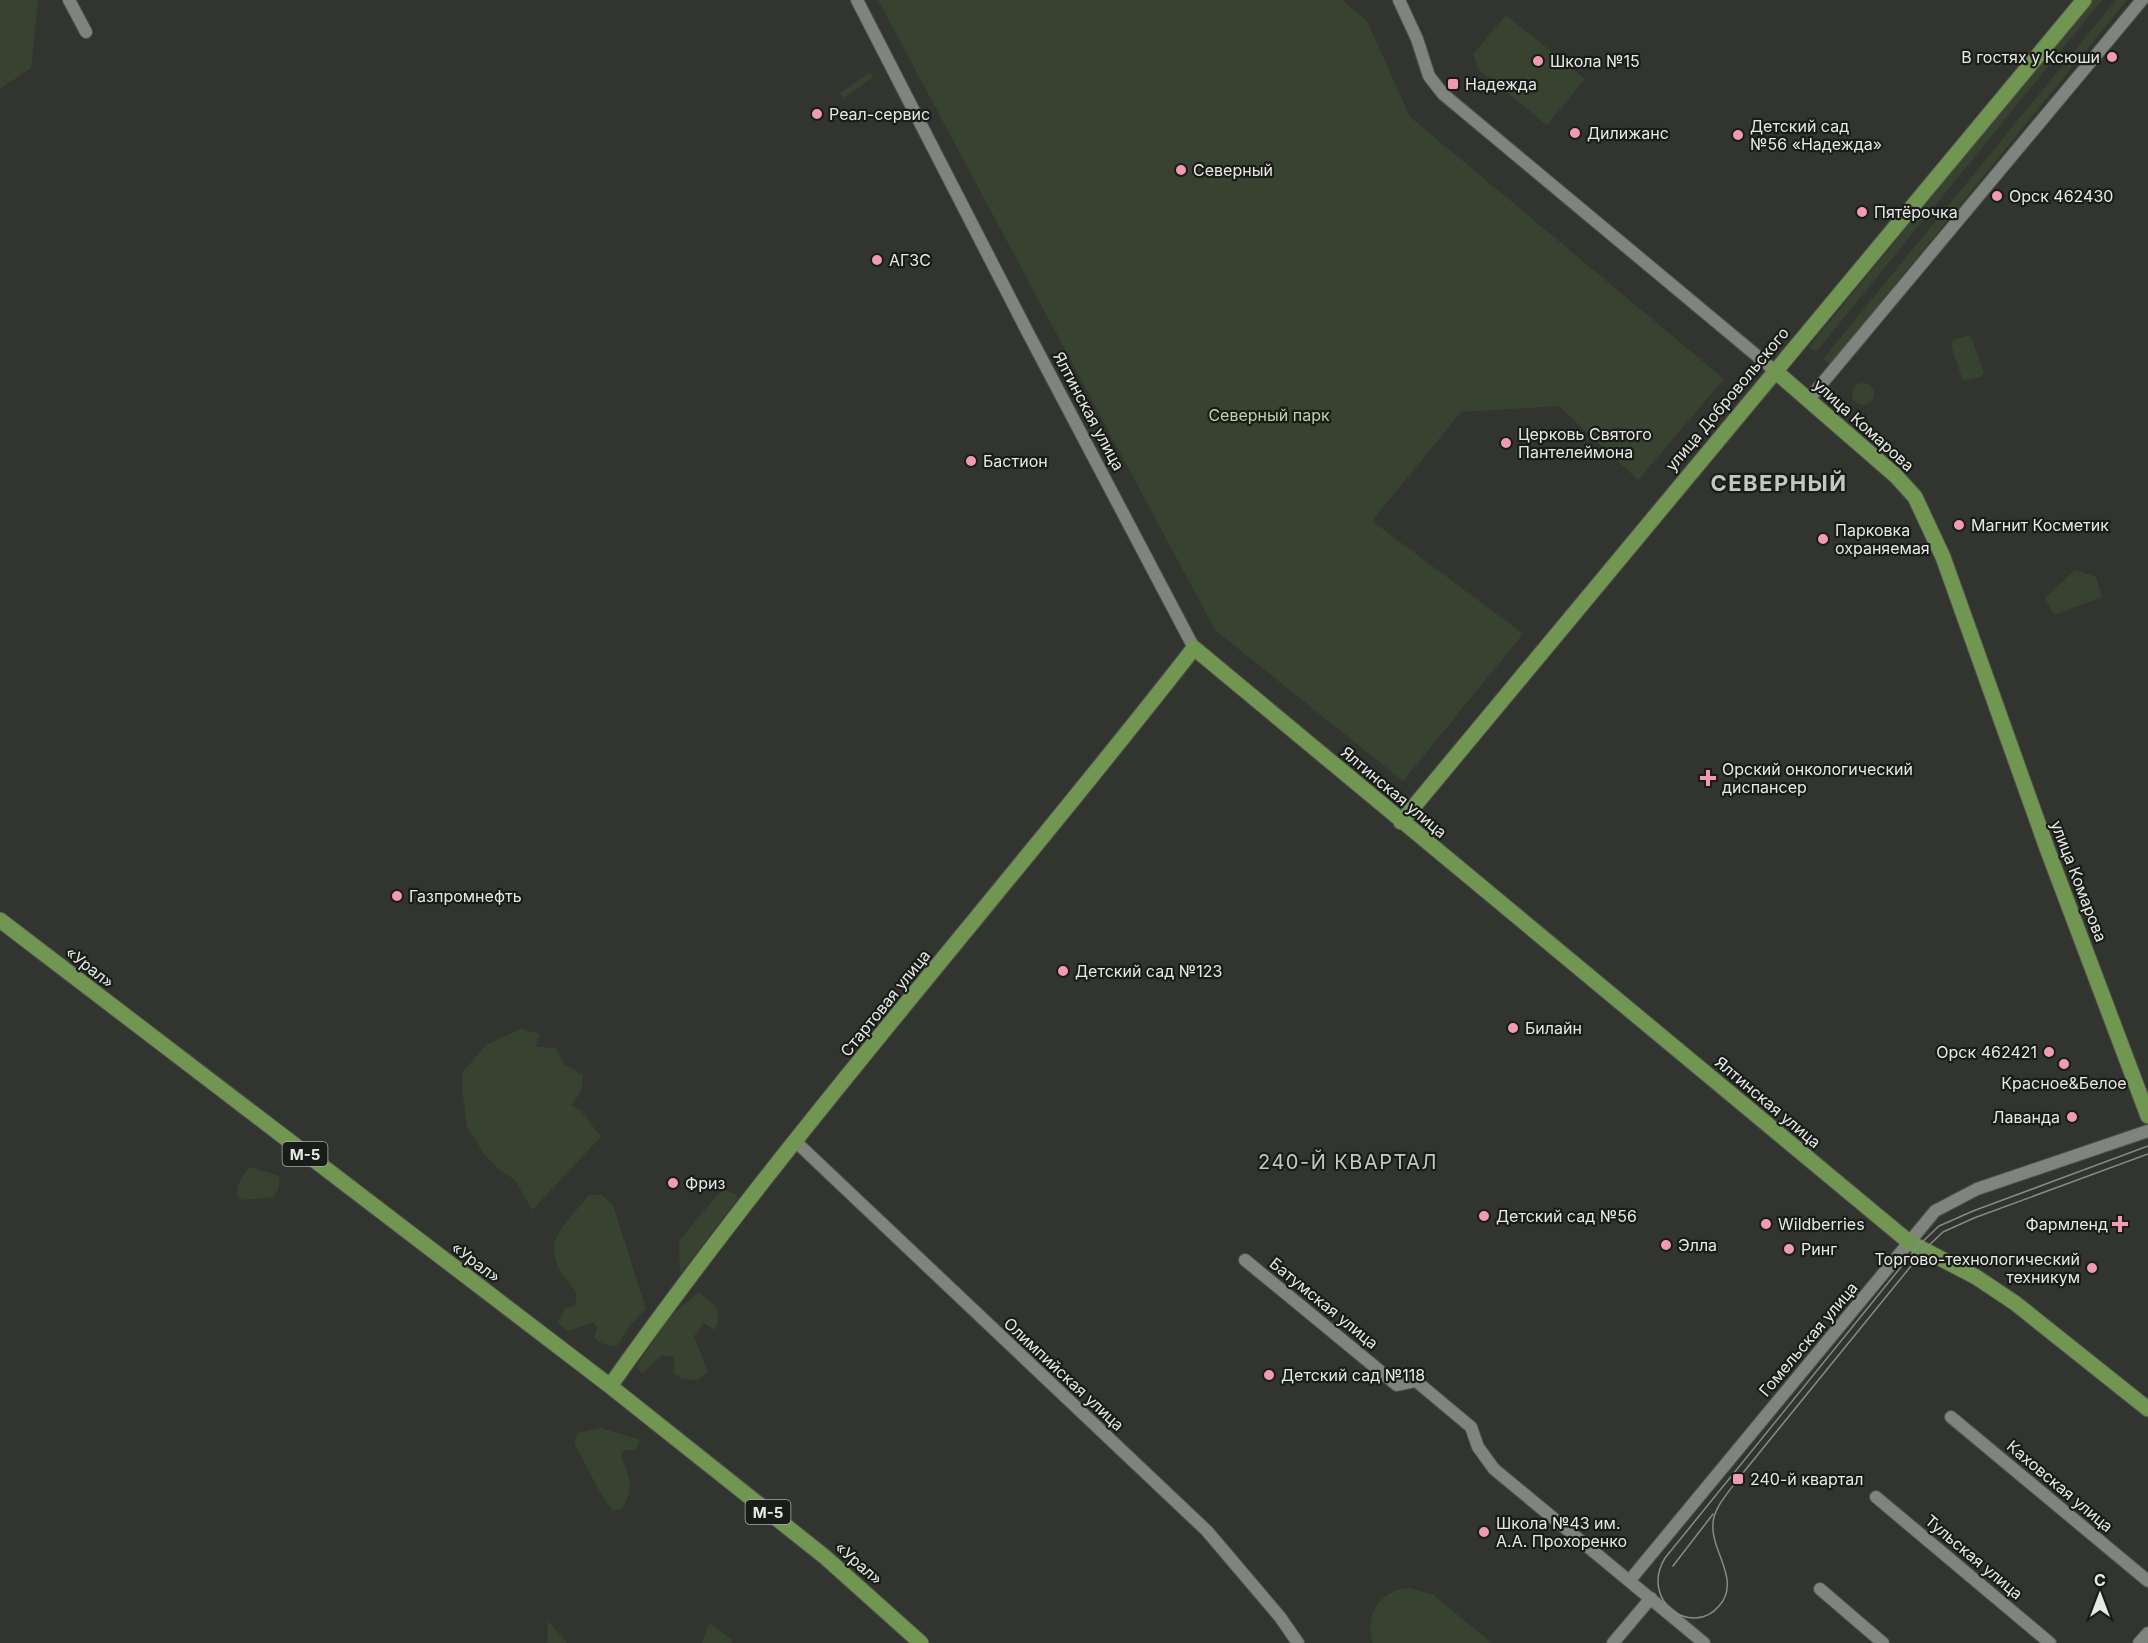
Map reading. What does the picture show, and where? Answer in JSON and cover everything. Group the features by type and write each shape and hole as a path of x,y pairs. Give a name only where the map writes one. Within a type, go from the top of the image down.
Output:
{"main road":[{"name":"улица Добровольского","path":"1401,822 1774,370 2084,0"},
{"name":"улица Комарова","path":"1774,370 1896,476 1915,497 1943,557 2048,851 2148,1116"},
{"name":"Ялтинская улица","path":"1194,648 1909,1242 1976,1277 2015,1303 2148,1409"},
{"name":"Стартовая улица","path":"610,1386 743,1204 1070,805 1194,648"},
{"name":"«Урал»","path":"0,921 610,1386 825,1557 921,1643"}],"street":[{"path":"69,0 86,32"},
{"name":"Ялтинская улица","path":"857,0 1026,331 1194,648"},
{"name":"улица Комарова","path":"1399,0 1418,39 1429,76 1443,94 1774,370"},
{"path":"1809,399 2142,0"},
{"name":"Гомельская улица","path":"1630,1580 1935,1211 1977,1189 2148,1131"},
{"name":"Олимпийская улица","path":"795,1141 1207,1531 1280,1617 1298,1643"},
{"name":"Батумская улица","path":"1245,1260 1397,1385 1416,1381 1440,1399 1471,1427 1478,1448 1494,1470 1704,1643"},
{"name":"Каховская улица","path":"1951,1416 2148,1581"},
{"name":"Тульская улица","path":"1876,1497 2050,1643"},
{"path":"1820,1589 1883,1643"},
{"path":"1613,1643 1651,1598"},
{"path":"2139,1643 2148,1633"}],"green space":[{"path":"0,0 36,0 38,2 31,68 0,89"},
{"name":"Северный парк","path":"878,0 1342,0 1367,21 1410,117 1724,379 1638,480 1559,406 1461,412 1372,521 1523,634 1403,781 1215,630"},
{"path":"2092,0 2102,0 1816,352 1809,347"},
{"path":"2116,0 2127,0 1830,364 1823,359"},
{"path":"1506,15 1585,79 1547,125 1478,69 1473,54"},
{"path":"870,72 873,77 844,98 840,93"},
{"path":"1966,336 1971,337 1984,372 1981,377 1963,381 1951,345 1953,340"},
{"path":"1863,383 1871,386 1874,394 1871,402 1863,405 1855,402 1852,394 1855,386"},
{"path":"2075,570 2096,577 2102,597 2054,615 2045,598"},
{"path":"521,1029 540,1034 535,1047 556,1048 564,1064 583,1075 581,1092 571,1105 581,1111 601,1137 532,1210 515,1180 499,1169 484,1154 467,1126 462,1090 463,1072 486,1045"},
{"path":"250,1167 280,1176 278,1190 272,1197 243,1200 237,1196 240,1180"},
{"path":"725,1190 736,1194 737,1200 680,1274 679,1241 719,1193"},
{"path":"589,1195 602,1195 613,1205 646,1309 630,1325 617,1346 603,1344 594,1338 597,1328 594,1322 568,1331 558,1323 565,1308 576,1305 576,1292 557,1263 554,1251 556,1241 560,1231"},
{"path":"699,1292 717,1308 718,1322 715,1330 704,1323 694,1336 708,1372 697,1380 682,1379 673,1373 675,1357 662,1355 642,1374 637,1366 667,1319"},
{"path":"601,1428 640,1440 636,1450 624,1450 621,1456 629,1477 630,1489 622,1509 613,1511 574,1443 578,1433"},
{"path":"1410,1588 1433,1595 1492,1643 1373,1643 1370,1623 1377,1605 1391,1593"},
{"path":"548,1621 567,1643 547,1643"},
{"path":"709,1623 731,1639 732,1643 702,1643"}],"tram line":[{"path":"2148,1146 1973,1211 1939,1226 1918,1246 1665,1558 1659,1574 1659,1588 1664,1601 1672,1610 1683,1616 1696,1618 1708,1615 1719,1606 1725,1596 1727,1586 1724,1565 1713,1534 1714,1517 1719,1505 1924,1250 1943,1232 1974,1218 2148,1154"},
{"path":"1673,1566 1713,1514"}],"place":[{"name":"В гостях у Ксюши","path":"2112,57"},
{"name":"Школа №15","path":"1538,61"},
{"name":"Надежда","path":"1453,84"},
{"name":"Реал-сервис","path":"817,114"},
{"name":"Дилижанс","path":"1575,133"},
{"name":"Детский сад №56 «Надежда»","path":"1738,135"},
{"name":"Северный","path":"1181,170"},
{"name":"Орск 462430","path":"1997,196"},
{"name":"Пятёрочка","path":"1862,212"},
{"name":"АГЗС","path":"877,260"},
{"name":"Церковь Святого Пантелеймона","path":"1506,443"},
{"name":"Бастион","path":"971,461"},
{"name":"Магнит Косметик","path":"1959,525"},
{"name":"Парковка охраняемая","path":"1823,539"},
{"name":"Орский онкологический диспансер","path":"1708,778"},
{"name":"Газпромнефть","path":"397,896"},
{"name":"Детский сад №123","path":"1063,971"},
{"name":"Билайн","path":"1513,1028"},
{"name":"Орск 462421","path":"2049,1052"},
{"name":"Красное&Белое","path":"2064,1064"},
{"name":"Лаванда","path":"2072,1117"},
{"name":"Фриз","path":"673,1183"},
{"name":"Детский сад №56","path":"1484,1216"},
{"name":"Wildberries","path":"1766,1224"},
{"name":"Фармленд","path":"2120,1224"},
{"name":"Элла","path":"1666,1245"},
{"name":"Ринг","path":"1789,1249"},
{"name":"Торгово-технологический техникум","path":"2092,1268"},
{"name":"Детский сад №118","path":"1269,1375"},
{"name":"240-й квартал","path":"1738,1479"},
{"name":"Школа №43 им. А.А. Прохоренко","path":"1484,1532"}],"district":[{"name":"СЕВЕРНЫЙ","path":"1779,483"},
{"name":"240-Й КВАРТАЛ","path":"1348,1162"}]}
